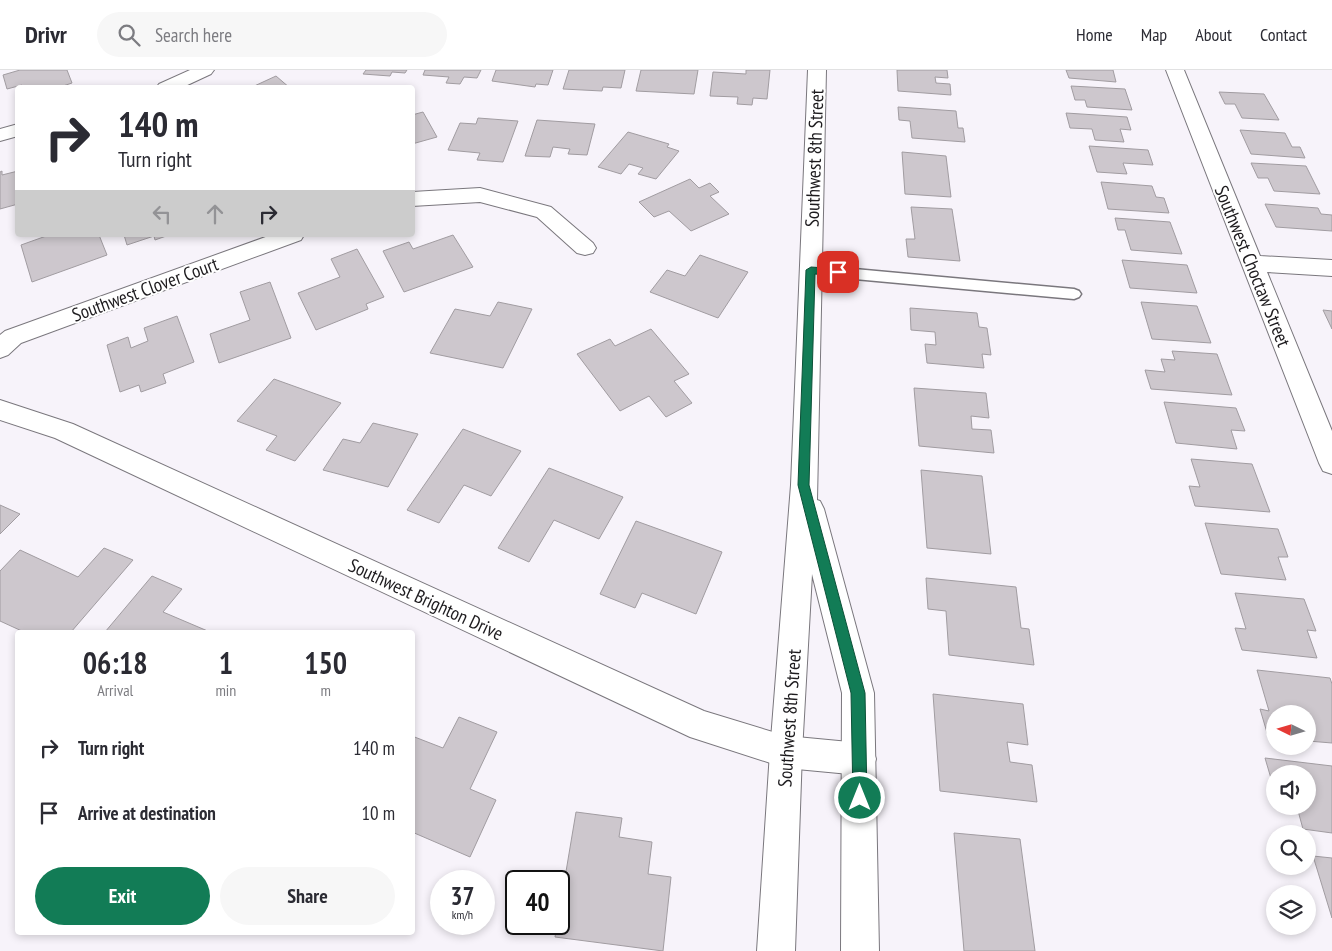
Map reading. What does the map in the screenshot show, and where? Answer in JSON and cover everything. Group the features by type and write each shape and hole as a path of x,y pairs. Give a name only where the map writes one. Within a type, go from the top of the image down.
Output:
{"street":[{"path":"172,85 205,70"},
{"name":"Southwest 8th Street","path":"776,951 786,752 804,485 817,70"},
{"name":"Southwest Choctaw Street","path":"1175,70 1332,463"},
{"path":"0,135 15,131"},
{"path":"415,200 480,195 544,212 585,248"},
{"name":"Southwest Clover Court","path":"0,349 12,337 287,237"},
{"path":"1252,263 1332,268"},
{"name":"Southwest Brighton Drive","path":"0,410 64,431 701,726 786,752 860,759"},
{"name":"Southwest 8th Street","path":"804,485 858,693 860,951"}],"lane":[{"path":"811,270 1074,294"}],"building":[{"path":"20,70 67,70 72,83 66,85 15,85 15,87 7,89 3,75"},
{"path":"366,70 407,70 405,73 392,72 390,76 363,74"},
{"path":"425,70 481,70 477,78 464,77 460,84 446,83 449,77 423,75"},
{"path":"496,70 553,70 548,85 536,84 535,87 492,81"},
{"path":"569,70 625,70 621,88 603,87 602,91 563,89"},
{"path":"641,70 698,70 694,94 636,91"},
{"path":"746,70 770,70 767,99 753,98 752,105 737,104 738,97 710,96 713,72 746,74"},
{"path":"897,70 947,70 948,78 935,77 936,83 950,84 951,95 898,91"},
{"path":"1066,70 1113,70 1116,82 1069,78"},
{"path":"276,76 286,85 256,85"},
{"path":"1071,86 1125,89 1132,110 1087,107 1085,100 1075,100"},
{"path":"1219,92 1264,94 1279,120 1242,118 1235,104 1225,104"},
{"path":"898,107 956,111 958,128 963,128 965,142 912,138 910,121 899,120"},
{"path":"423,112 437,137 415,143 415,114"},
{"path":"1066,113 1127,117 1131,130 1120,129 1124,142 1095,140 1092,129 1070,128"},
{"path":"478,118 518,121 503,162 477,160 480,153 448,150 460,123 476,124"},
{"path":"537,120 595,124 587,155 568,154 570,149 553,147 550,157 525,156"},
{"path":"1240,130 1285,133 1292,147 1300,147 1305,158 1251,154"},
{"path":"628,132 669,144 667,147 679,151 656,179 638,174 643,168 629,164 621,174 598,167"},
{"path":"1089,146 1148,150 1153,165 1123,163 1127,174 1097,172"},
{"path":"902,152 946,156 951,197 905,194"},
{"path":"1251,163 1306,166 1320,194 1274,191 1268,178 1258,178"},
{"path":"2,171 2,175 15,172 15,205 0,209 0,172"},
{"path":"690,179 699,188 710,183 719,192 710,196 729,214 691,231 669,211 654,217 639,202"},
{"path":"1101,182 1152,186 1156,197 1164,198 1169,213 1108,209"},
{"path":"1265,204 1318,208 1321,214 1332,215 1332,231 1276,227"},
{"path":"911,207 952,209 960,261 908,257 906,239 915,239"},
{"path":"1115,218 1170,222 1182,254 1131,250 1125,230 1118,230"},
{"path":"453,235 473,267 404,292 383,251 409,242 413,249"},
{"path":"43,237 100,237 107,255 32,282 21,245"},
{"path":"125,237 151,237 127,245"},
{"path":"357,249 384,297 366,304 368,309 316,330 298,293 340,277 331,259"},
{"path":"700,255 748,272 718,318 650,292 667,270 685,276"},
{"path":"1122,260 1187,265 1197,293 1130,288"},
{"path":"270,282 291,338 219,363 210,334 250,320 240,292"},
{"path":"498,302 532,309 503,368 430,353 455,309 490,316"},
{"path":"1141,302 1197,306 1211,343 1152,339"},
{"path":"910,308 977,313 979,327 987,328 991,355 982,354 984,368 927,363 925,344 936,345 935,332 911,330"},
{"path":"1323,310 1332,311 1332,329"},
{"path":"177,316 194,362 163,374 166,383 141,392 139,385 120,392 107,345 128,337 131,348 148,341 144,328"},
{"path":"651,329 689,374 674,381 692,403 666,417 649,396 620,411 577,354 610,339 615,346"},
{"path":"1172,351 1217,354 1232,395 1151,389 1145,370 1165,372 1161,359 1175,360"},
{"path":"274,379 341,403 295,461 266,450 277,436 237,421"},
{"path":"914,388 986,393 989,418 971,416 972,429 991,430 994,453 919,446"},
{"path":"1164,402 1236,408 1245,431 1231,430 1237,449 1176,443"},
{"path":"373,423 418,434 388,487 323,470 343,439 360,443"},
{"path":"463,429 521,451 491,496 464,485 439,523 407,510"},
{"path":"1191,459 1252,464 1270,512 1195,506 1189,486 1200,487"},
{"path":"549,468 623,497 599,539 554,520 529,562 498,548"},
{"path":"921,470 982,476 991,554 927,548"},
{"path":"0,505 20,514 0,534"},
{"path":"636,521 722,552 696,614 642,593 635,608 600,594"},
{"path":"1205,523 1278,529 1288,557 1278,557 1286,580 1221,574"},
{"path":"104,548 133,560 73,630 20,630 0,621 0,571 20,550 78,577"},
{"path":"152,576 182,589 163,612 205,630 107,630"},
{"path":"926,578 1016,587 1021,628 1029,629 1034,665 949,655 946,611 928,609"},
{"path":"1235,593 1304,599 1316,631 1307,630 1317,658 1242,650 1235,628 1246,629"},
{"path":"1257,670 1330,678 1332,684 1332,743 1316,742 1316,705 1267,705"},
{"path":"933,694 1023,704 1028,745 1007,742 1010,762 1032,765 1037,802 940,791"},
{"path":"1260,709 1266,710 1266,729"},
{"path":"459,717 497,732 470,789 496,800 470,857 415,833 415,737 443,748"},
{"path":"1265,758 1332,766 1332,833 1316,831 1316,825 1302,825 1299,815 1316,815 1316,765 1267,765"},
{"path":"576,812 622,818 619,837 652,842 648,874 671,877 663,951 555,937 555,935 570,935 570,870 566,870"},
{"path":"954,833 1020,839 1035,951 964,951"},
{"path":"1316,856 1332,858 1332,918 1316,866"}],"route":[{"path":"838,272 811,270 804,485 858,693 860,798"}]}
